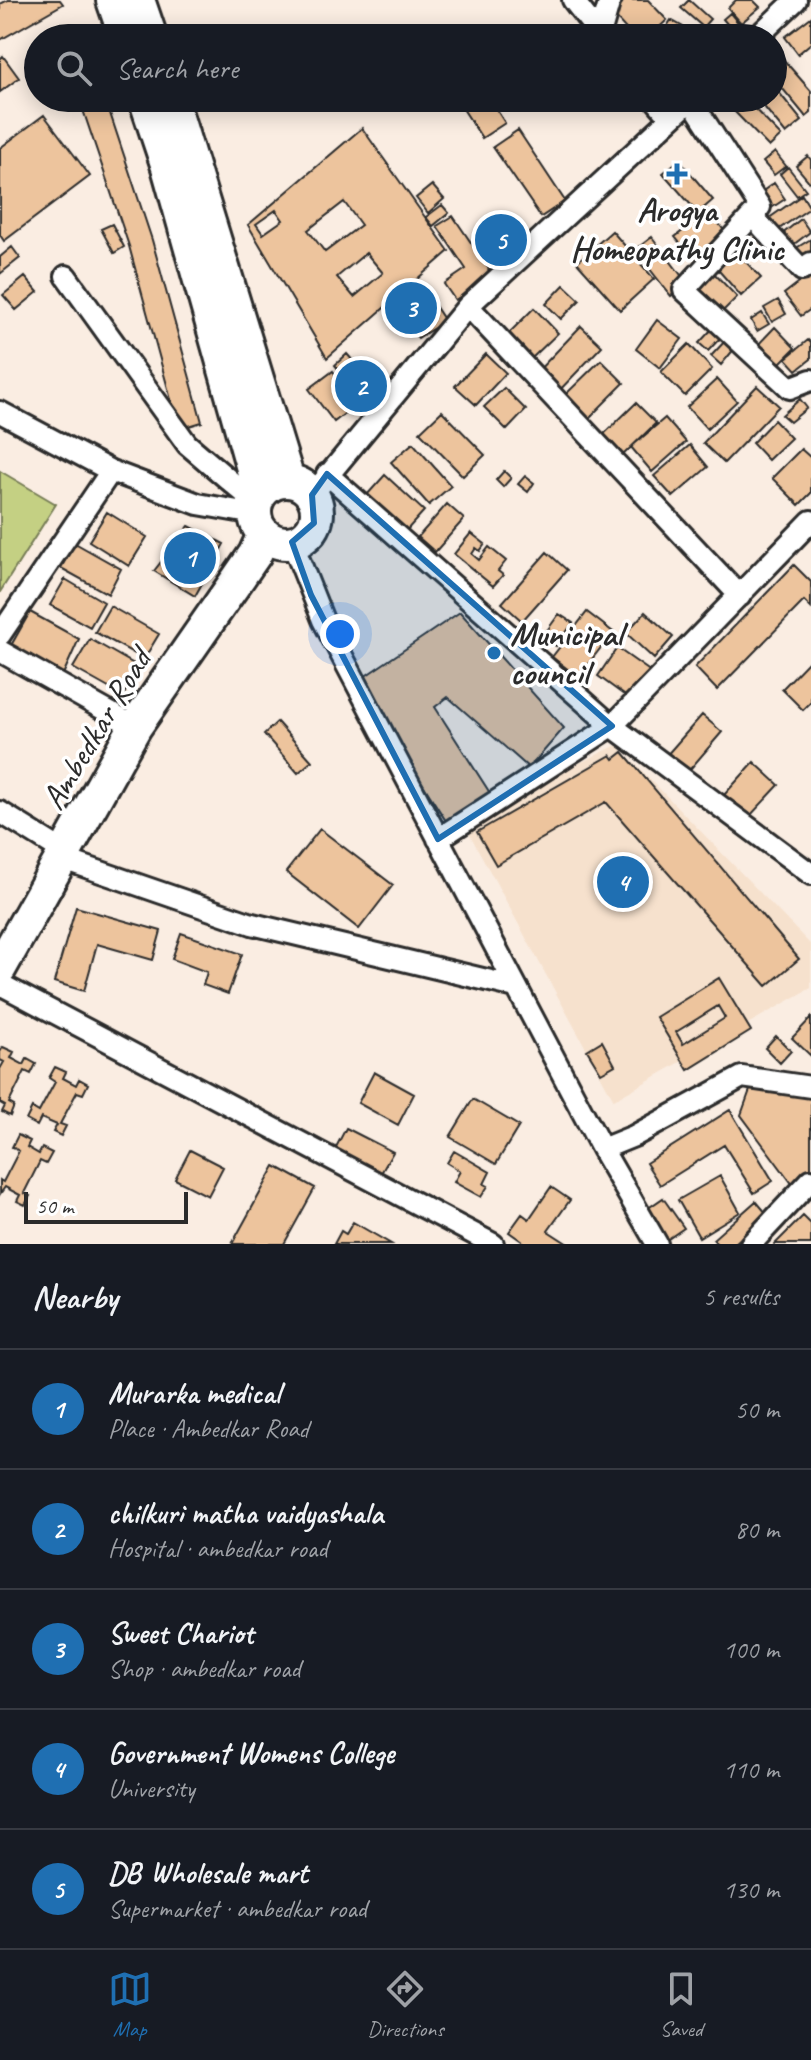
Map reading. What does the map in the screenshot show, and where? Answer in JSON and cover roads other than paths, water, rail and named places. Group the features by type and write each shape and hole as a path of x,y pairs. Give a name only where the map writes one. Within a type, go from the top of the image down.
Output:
{"main road":[{"path":"113,0 121,24"},
{"path":"138,0 146,24"},
{"path":"150,112 282,505"},
{"path":"175,112 282,505"},
{"name":"Ambedkar Road","path":"0,968 135,727 255,554 282,505"}],"street":[{"path":"573,0 592,24"},
{"path":"604,24 610,0"},
{"path":"771,24 796,0"},
{"path":"666,112 671,118"},
{"path":"0,412 111,471 198,504 282,505 468,306 678,112"},
{"path":"700,112 760,207 684,290 790,388 811,380"},
{"path":"752,216 802,270 811,263"},
{"path":"66,276 187,444 612,726 811,874"},
{"path":"468,306 740,596"},
{"path":"0,635 111,471"},
{"path":"282,505 323,620 649,1240"},
{"path":"438,839 612,726 811,521"},
{"path":"0,651 135,727"},
{"path":"0,812 64,856 252,924 516,987"},
{"path":"0,984 493,1244"},
{"path":"602,1149 634,1136 742,1077 811,1087"},
{"path":"751,1244 811,1180"}],"place":[{"name":"Arogya Homeopathy Clinic","path":"677,174"},
{"name":"DB Wholesale mart","path":"501,240"},
{"name":"Sweet Chariot","path":"411,308"},
{"name":"chilkuri matha vaidyashala","path":"361,386"},
{"name":"Murarka medical","path":"190,558"},
{"name":"Municipal council","path":"494,653"},
{"name":"Government Womens College","path":"623,882"}]}
